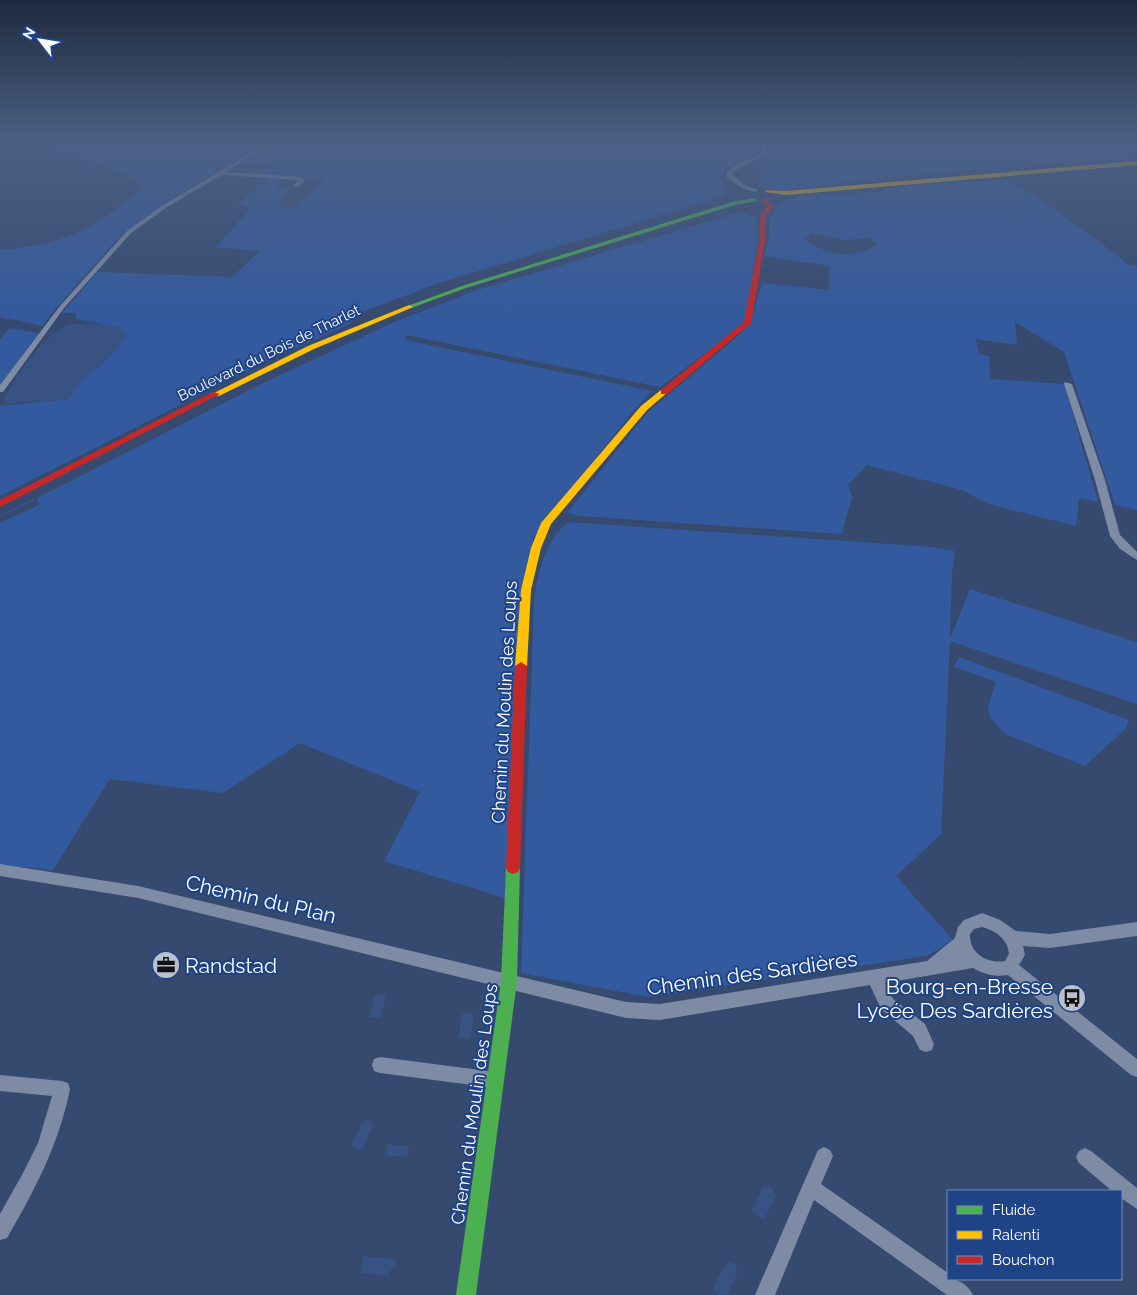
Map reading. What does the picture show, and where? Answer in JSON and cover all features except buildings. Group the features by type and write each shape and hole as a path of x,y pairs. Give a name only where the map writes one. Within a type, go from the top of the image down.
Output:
{"main road":[{"name":"Boulevard du Bois de Tharlet","path":"0,504 295,354 360,325 464,287 740,200"},
{"name":"Chemin du Moulin des Loups","path":"466,1295 509,982 516,757 526,590 536,548 546,523 644,408 747,323 762,242 763,216 770,206 764,200"}],"street":[{"path":"0,390 62,307 129,232 174,200"},
{"path":"1068,384 1100,480 1115,536 1124,547 1137,557"},
{"name":"Chemin du Plan","path":"0,870 138,892 509,982"},
{"path":"1010,967 1017,955 1012,938 1002,928 982,920 974,921 965,927 962,942 965,951 974,961 993,970 1010,967 1137,1070"},
{"path":"1012,938 1050,941 1137,929"},
{"path":"932,968 962,942"},
{"name":"Chemin des Sardières","path":"509,982 626,1010 660,1012 974,961"},
{"path":"874,977 887,1004 919,1030 926,1044"},
{"path":"380,1065 495,1080"},
{"path":"0,1083 62,1089 56,1122 36,1170 0,1231"},
{"path":"765,1295 824,1156"},
{"path":"1085,1156 1137,1200"},
{"path":"812,1187 963,1295"}],"shaded area":[{"path":"169,200 121,235 51,314 43,326 0,317 0,250 23,248 61,239 94,223 127,201"},
{"path":"243,200 281,200 278,207 294,208 302,200 710,200 439,283 343,319 352,323 271,359 0,496 0,406 68,399 83,379 111,356 121,327 75,319 77,313 62,313 98,272 232,277 260,251 216,247 251,208 238,205"},
{"path":"784,200 1041,200 1116,254 1128,265 1137,266 1137,510 1115,505 1064,352 1015,322 1017,345 976,339 979,354 989,356 990,379 1064,384 1098,502 1079,498 1076,526 988,504 962,490 867,465 848,485 852,497 842,534 580,516 567,513 648,412 739,335 750,323 762,283 829,290 829,266 764,256 768,243 770,217","holes":["811,233 845,240 869,238 877,244 866,251 853,254 827,251 805,240"]},
{"path":"741,212 756,218 758,242 744,324 660,387 406,335 405,340 652,391 633,411 533,538 505,898 384,861 420,792 300,743 223,793 110,779 53,870 0,865 0,523 39,505 37,498 263,383 394,322 474,291"},
{"path":"71,324 104,324 121,327 127,335 111,356 83,379 69,399 6,404 3,399 32,356 50,337 60,329"},
{"path":"9,328 39,333 0,385 0,339"},
{"path":"569,522 932,547 955,551 952,572 950,639 970,589 1137,642 1137,704 950,641 941,834 896,876 953,940 927,956 648,997 521,973 534,604 543,559 553,538"},
{"path":"959,657 1129,720 1126,728 1085,766 1005,734 990,717 988,707 996,682 954,667"},
{"path":"375,994 386,995 381,1018 369,1017"},
{"path":"466,1012 474,1015 470,1039 458,1038 462,1014"},
{"path":"367,1120 373,1126 362,1150 351,1145 363,1121"},
{"path":"387,1144 409,1146 407,1157 385,1155"},
{"path":"768,1185 774,1189 773,1193 776,1195 764,1220 752,1211 763,1186 766,1188"},
{"path":"364,1256 396,1259 395,1268 390,1271 389,1276 360,1273"},
{"path":"730,1261 737,1266 736,1270 738,1272 727,1295 719,1295 712,1290 726,1263 728,1264"}],"waterway":[{"path":"0,516 33,500"}],"traffic: fast":[{"path":"409,307 464,287 734,203 752,200"},
{"path":"466,1295 509,981 513,868"}],"traffic: slow":[{"path":"216,394 311,348 409,307"},
{"path":"521,666 526,590 536,548 546,523 644,408 664,392"}],"traffic: jam":[{"path":"664,392 747,323 762,242 763,216 770,206 766,200"},
{"path":"0,504 216,394"},
{"path":"513,868 521,666"}],"place":[{"name":"Randstad","path":"166,965"},
{"name":"Bourg-en-Bresse Lycée Des Sardières","path":"1072,998"}]}
